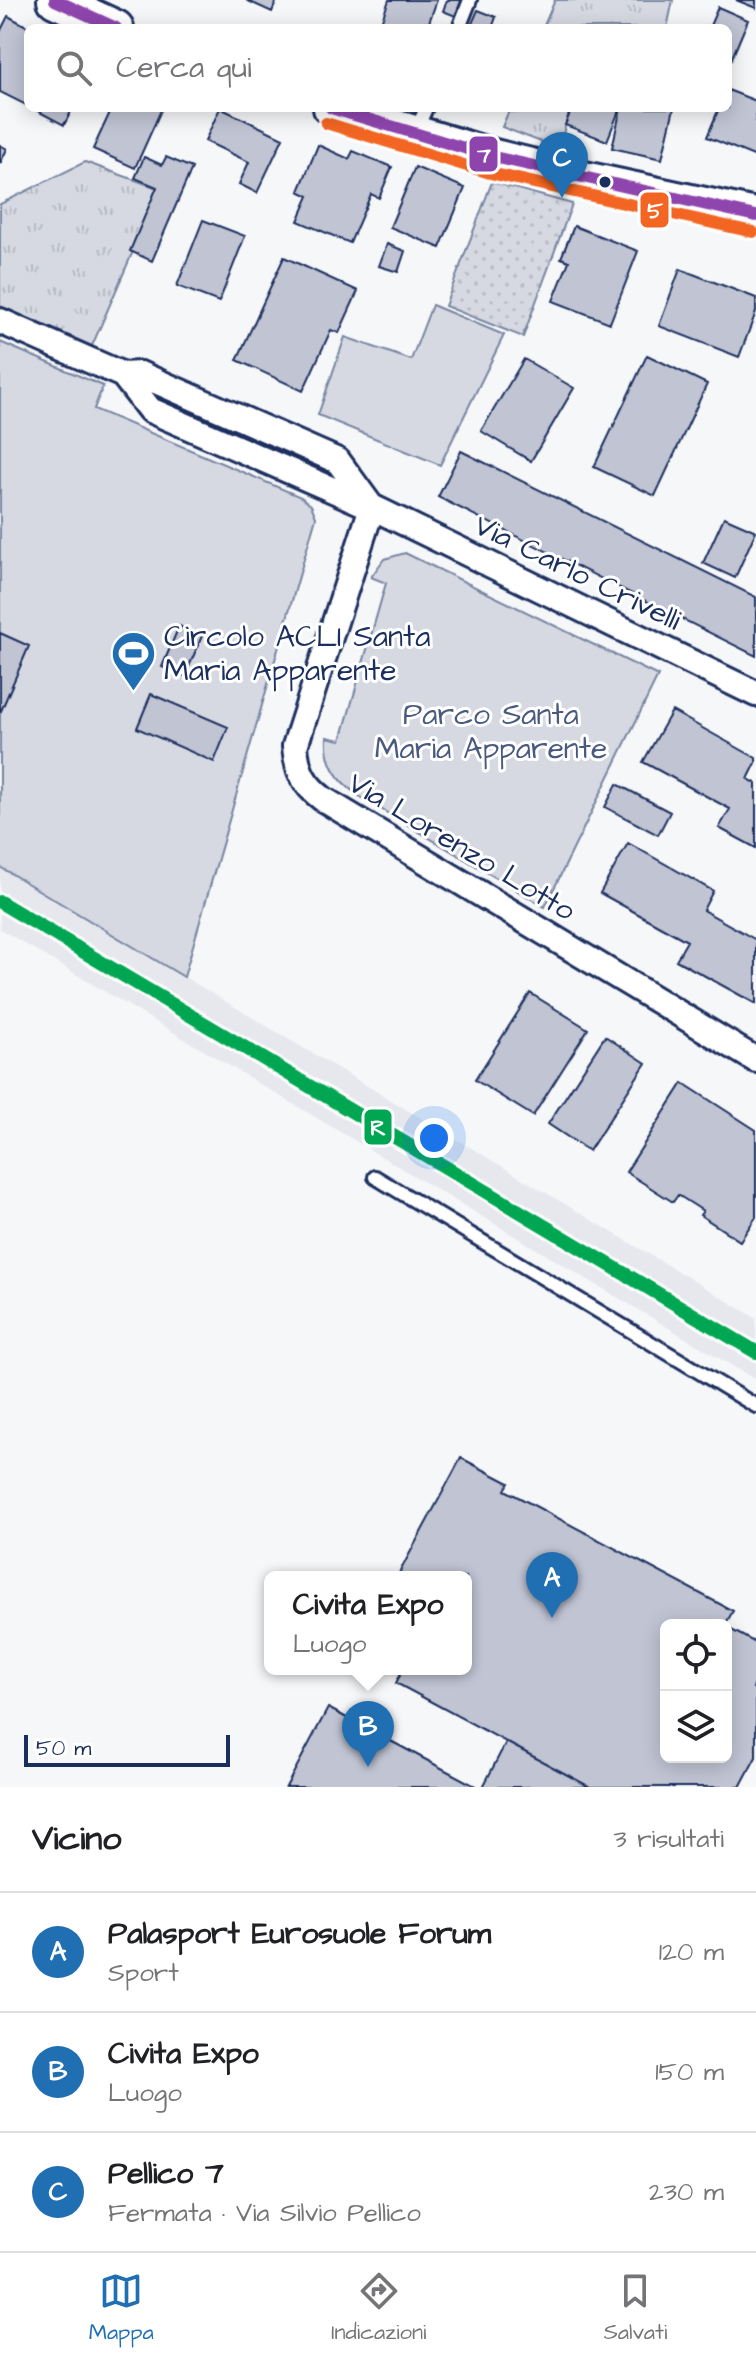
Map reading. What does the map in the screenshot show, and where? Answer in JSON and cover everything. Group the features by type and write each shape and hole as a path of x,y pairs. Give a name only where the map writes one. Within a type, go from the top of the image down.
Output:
{"main road":[{"path":"55,0 107,24"},
{"path":"358,112 420,121 580,178 756,216"}],"street":[{"name":"Via Carlo Crivelli","path":"0,321 123,375 150,410 372,507 756,694"},
{"name":"Via Lorenzo Lotto","path":"372,507 295,746 302,778 323,799 756,1060"}],"lane":[{"path":"461,24 470,0"},
{"path":"375,1177 756,1406"}],"shaded area":[{"path":"0,867 756,1318 756,1380 0,929"}],"green space":[{"path":"555,0 673,0 668,24 545,24"},
{"path":"508,112 569,112 559,149 502,127"},
{"path":"85,162 160,189 92,346 0,306 0,204"},
{"path":"492,182 572,204 523,337 445,306"},
{"path":"432,305 504,335 440,465 318,415 345,337 411,360"},
{"name":"Circolo ACLI Santa Maria Apparente","path":"0,342 103,386 94,409 301,497 311,505 316,517 184,977 0,867"},
{"name":"Parco Santa Maria Apparente","path":"405,553 658,676 545,907 359,796 344,784 330,763 327,737 341,740 386,583 371,577 384,559"}],"building":[{"path":"246,0 277,0 272,12"},
{"path":"389,0 437,0 428,24 380,24"},
{"path":"447,0 465,0 458,17 443,11"},
{"path":"736,0 756,0 756,8"},
{"path":"718,7 748,20 732,58 732,24 711,24"},
{"path":"478,10 496,17 493,24 472,24"},
{"path":"8,16 24,25 24,104 0,92 0,32"},
{"path":"732,92 756,101 756,157 707,137 717,112 732,112"},
{"path":"40,112 71,112 64,125"},
{"path":"110,112 160,112 135,168 93,149"},
{"path":"218,112 228,112 283,138 257,193 239,184 249,162 205,141"},
{"path":"570,112 618,112 607,141 565,125"},
{"path":"620,112 673,112 662,159 612,148"},
{"path":"0,145 7,149 0,164"},
{"path":"318,145 349,159 353,151 392,167 379,198 371,194 350,243 298,221 309,196 299,191"},
{"path":"144,157 162,165 166,157 192,168 152,261 130,251 157,187 135,178"},
{"path":"415,167 465,188 440,248 390,227"},
{"path":"203,220 245,236 219,302 177,286"},
{"path":"574,226 638,251 610,323 553,301 569,261 561,258"},
{"path":"387,244 405,251 398,272 379,266"},
{"path":"284,257 358,291 339,333 331,330 303,391 237,360"},
{"path":"680,269 756,298 756,312 739,357 659,326"},
{"path":"647,355 707,384 655,496 594,467"},
{"path":"524,359 574,388 531,461 481,431"},
{"path":"461,451 756,597 756,656 438,497"},
{"path":"724,517 756,531 735,578 703,563"},
{"path":"179,626 202,636 185,676 162,667"},
{"path":"0,633 29,646 1,711 0,710"},
{"path":"151,694 228,727 214,762 137,728"},
{"path":"672,711 756,758 748,779 756,783 756,848 719,828 730,809 643,762"},
{"path":"617,784 670,812 658,835 605,807"},
{"path":"628,843 713,891 703,910 756,940 756,1004 676,960 687,941 600,893"},
{"path":"530,993 588,1029 533,1116 475,1080"},
{"path":"605,1036 646,1063 589,1151 548,1124"},
{"path":"683,1083 756,1130 756,1217 740,1241 700,1215 703,1211 678,1195 673,1202 626,1172"},
{"path":"461,1458 509,1483 505,1490 733,1611 728,1619 660,1619 660,1763 732,1763 732,1630 756,1643 756,1683 753,1688 756,1690 756,1757 740,1787 590,1787 396,1683 400,1675 472,1675 472,1571 400,1571"},
{"path":"328,1708 402,1747 477,1787 286,1787"},
{"path":"506,1742 590,1787 483,1787"}],"transit line":[{"name":"7","path":"55,0 107,24"},
{"name":"7","path":"344,112 494,157 756,216"},
{"name":"5","path":"326,123 490,173 753,232"},
{"name":"R","path":"0,902 756,1352"}],"place":[{"name":"Pellico 7","path":"562,198"},
{"name":"Circolo ACLI Santa Maria Apparente","path":"133,692"},
{"name":"Palasport Eurosuole Forum","path":"552,1618"},
{"name":"Civita Expo","path":"368,1767"}]}
